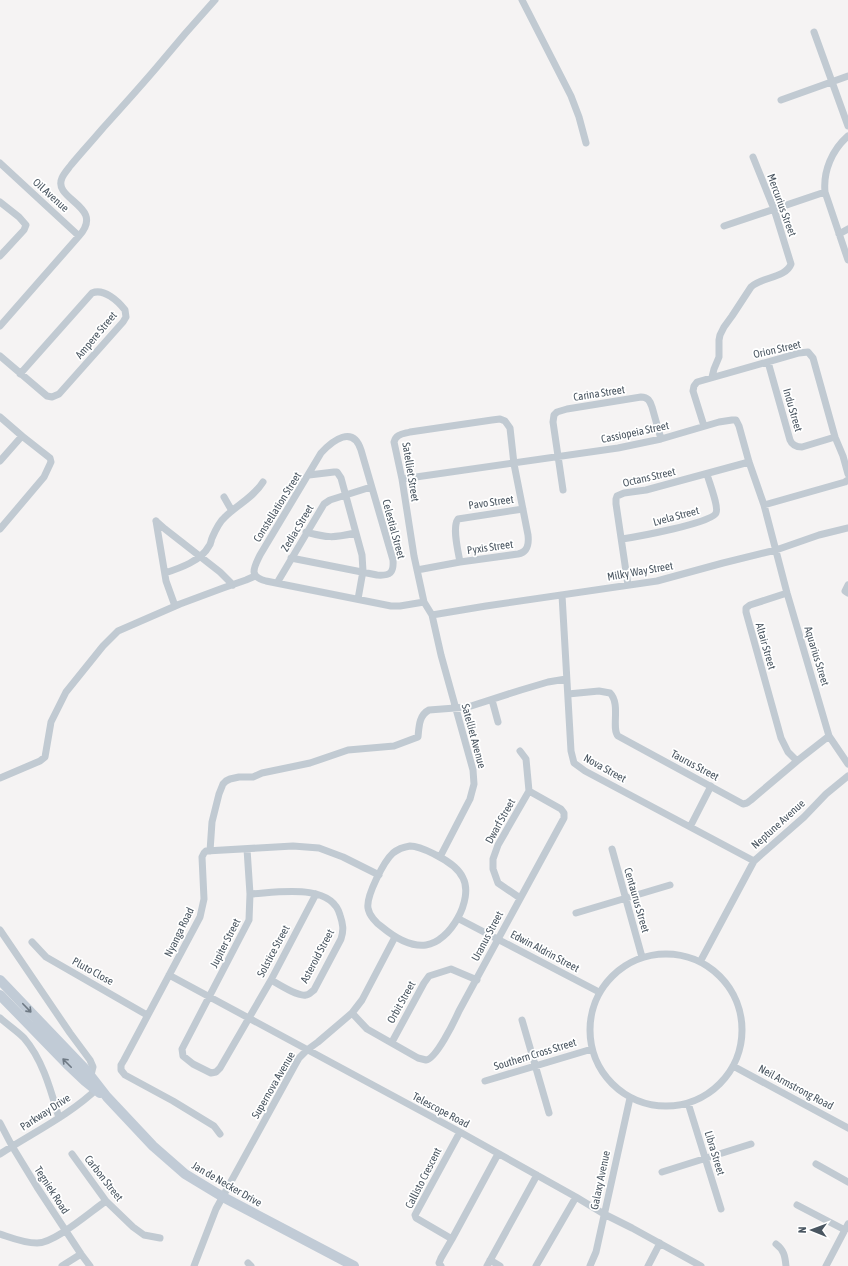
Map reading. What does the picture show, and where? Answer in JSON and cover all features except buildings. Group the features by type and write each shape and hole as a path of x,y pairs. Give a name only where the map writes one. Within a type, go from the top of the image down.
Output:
{"main road":[{"name":"Jan de Necker Drive","path":"0,980 91,1075 97,1088"},
{"name":"Jan de Necker Drive","path":"0,995 67,1064 107,1097 153,1146 185,1174 223,1197 354,1266"}],"street":[{"path":"0,326 80,236 86,225 87,217 83,210 63,190 61,182 62,178 71,165 216,0"},
{"path":"522,0 571,96 579,116 586,142"},
{"path":"814,32 848,126"},
{"path":"781,100 848,76"},
{"path":"848,136 840,144 828,167 825,180 825,192 848,260"},
{"name":"Mercurius Street","path":"712,377 719,357 719,340 724,327 753,285 788,269 791,266 791,261 774,209 753,157"},
{"name":"Oil Avenue","path":"0,163 80,236"},
{"path":"724,226 825,192"},
{"path":"0,202 19,217 26,225 24,230 0,256"},
{"path":"839,234 848,229"},
{"name":"Ampere Street","path":"0,356 20,374 47,396 57,396 123,322 126,317 125,310 104,292 97,291 92,293 20,374"},
{"name":"Orion Street","path":"704,426 693,388 697,382 805,352 811,355 835,437 843,456 848,474"},
{"name":"Indu Street","path":"768,362 790,440 793,444 802,447 835,437"},
{"name":"Carina Street","path":"558,456 553,418 557,412 567,409 641,397 646,398 650,401 661,439"},
{"path":"0,417 50,458 51,462 44,477 0,529"},
{"name":"Satelliet Street","path":"432,615 424,602 414,556 402,479 394,445 395,439 400,434 492,420 504,420 509,425 514,464"},
{"name":"Cassiopeia Street","path":"402,479 618,448 661,439 729,420 736,420 764,505 776,550"},
{"path":"0,461 22,436"},
{"name":"Celestial Street","path":"309,475 321,453 327,446 336,440 349,437 356,440 359,444 393,560 393,568 391,573 387,575 377,575 363,572"},
{"path":"558,456 563,490"},
{"name":"Octans Street","path":"628,585 616,504 616,499 618,496 624,493 646,490 749,462"},
{"name":"Pyxis Street","path":"417,570 518,554 526,550 529,543 514,464"},
{"name":"Constellation Street","path":"255,576 254,569 260,556 309,475 337,472 346,495 362,555 363,572 358,599"},
{"name":"Lvela Street","path":"622,539 667,530 708,519 715,515 717,512 716,503 706,474"},
{"path":"764,505 848,480"},
{"path":"165,573 187,564 200,556 209,546 219,524 224,518 263,482"},
{"path":"346,495 371,487"},
{"name":"Zediac Street","path":"277,583 324,504 330,500 346,495"},
{"path":"224,497 232,511"},
{"name":"Pavo Street","path":"460,562 455,529 458,519 523,509"},
{"path":"175,606 166,581 156,521 220,572 233,585"},
{"name":"Milky Way Street","path":"432,615 657,581 776,550 848,528"},
{"path":"306,532 334,538 355,533"},
{"name":"Aquarius Street","path":"776,550 787,593 829,736 848,764"},
{"path":"292,558 363,572"},
{"path":"0,778 40,761 45,757 49,727 57,708 66,692 110,637 118,631 175,606 255,576 260,580 391,606 424,602"},
{"name":"Altair Street","path":"787,593 750,605 746,608 746,612 783,744 788,752 797,761"},
{"name":"Nova Street","path":"562,595 571,751 574,762 585,771 754,860"},
{"name":"Satelliet Avenue","path":"432,615 441,655 473,770 474,784 470,798 440,857"},
{"path":"379,875 343,857 319,848 293,846 210,851 212,822 223,784 230,779 239,777 253,777 262,773 310,762 348,750 394,746 418,737 421,720 427,711 455,707 468,707 542,684 566,679"},
{"name":"Taurus Street","path":"568,694 599,691 610,693 614,699 616,715 615,731 618,736 741,803 747,803 767,788 797,761 829,736"},
{"path":"492,700 498,722"},
{"path":"520,751 526,759 530,791"},
{"name":"Neptune Avenue","path":"700,962 754,860 804,817 826,794 848,776"},
{"path":"690,827 711,786"},
{"name":"Uranus Street","path":"352,1013 367,1029 418,1058 426,1060 430,1059 445,1037 477,980 564,816 561,809 530,791"},
{"name":"Dwarf Street","path":"520,898 498,883 493,869 492,859 498,845 530,791"},
{"path":"414,846 440,857 458,870 464,880 466,893 459,918 443,937 429,945 416,945 395,937 381,927 369,911 368,899 379,875 393,854 402,848 414,846"},
{"name":"Jupiter Street","path":"246,849 250,894 249,920 182,1051 183,1056 204,1071 211,1073 216,1072 220,1068 249,1018"},
{"name":"Centaurus Street","path":"612,849 642,957"},
{"name":"Nyanga Road","path":"210,851 205,852 202,857 204,899 200,917 121,1065 123,1074 173,1101 214,1126 220,1134"},
{"path":"576,913 670,885"},
{"name":"Asteroid Street","path":"250,894 302,892 316,894 328,899 337,906 343,926 342,935 314,990 306,995 295,993 270,980"},
{"name":"Solstice Street","path":"249,1018 316,894"},
{"name":"Edwin Aldrin Street","path":"459,918 599,992"},
{"path":"0,930 90,1060 93,1067 91,1075"},
{"name":"Supernova Avenue","path":"194,1266 216,1209 299,1058 352,1013 362,1000 395,937"},
{"name":"Pluto Close","path":"32,942 46,957 147,1014"},
{"path":"657,954 672,954 686,956 700,962 722,979 733,994 738,1007 741,1021 741,1039 733,1066 714,1089 701,1098 688,1103 673,1106 658,1106 643,1104 630,1098 616,1089 606,1077 597,1064 592,1049 590,1032 591,1014 599,992 607,981 618,971 629,963 642,957 657,954"},
{"name":"Orbit Street","path":"392,1042 429,976 451,969 477,980"},
{"name":"Telescope Road","path":"169,975 460,1132 604,1214 701,1266"},
{"path":"0,1018 24,1039 36,1055 48,1082 59,1118"},
{"path":"522,1020 549,1113"},
{"name":"Southern Cross Street","path":"485,1081 592,1049"},
{"name":"Neil Armstrong Road","path":"733,1066 848,1128"},
{"name":"Parkway Drive","path":"0,1154 59,1118 88,1098 97,1088"},
{"name":"Galaxy Avenue","path":"590,1266 596,1252 630,1098"},
{"name":"Libra Street","path":"688,1103 721,1209"},
{"name":"Tegniek Road","path":"0,1123 12,1146 65,1230 90,1266"},
{"name":"Callisto Crescent","path":"452,1239 416,1218 415,1215 460,1132"},
{"path":"662,1172 751,1144"},
{"name":"Carbon Street","path":"72,1154 106,1201 144,1235 160,1238"},
{"path":"440,1266 439,1261 442,1255 498,1154"},
{"path":"816,1164 848,1182"},
{"path":"500,1266 489,1263 537,1175"},
{"path":"536,1266 576,1197"},
{"path":"0,1234 26,1242 38,1243 50,1239 65,1230 106,1201"},
{"path":"797,1205 847,1227 826,1266"},
{"path":"648,1266 660,1243"},
{"path":"776,1244 784,1253 786,1266"},
{"path":"62,1266 81,1254"}]}
